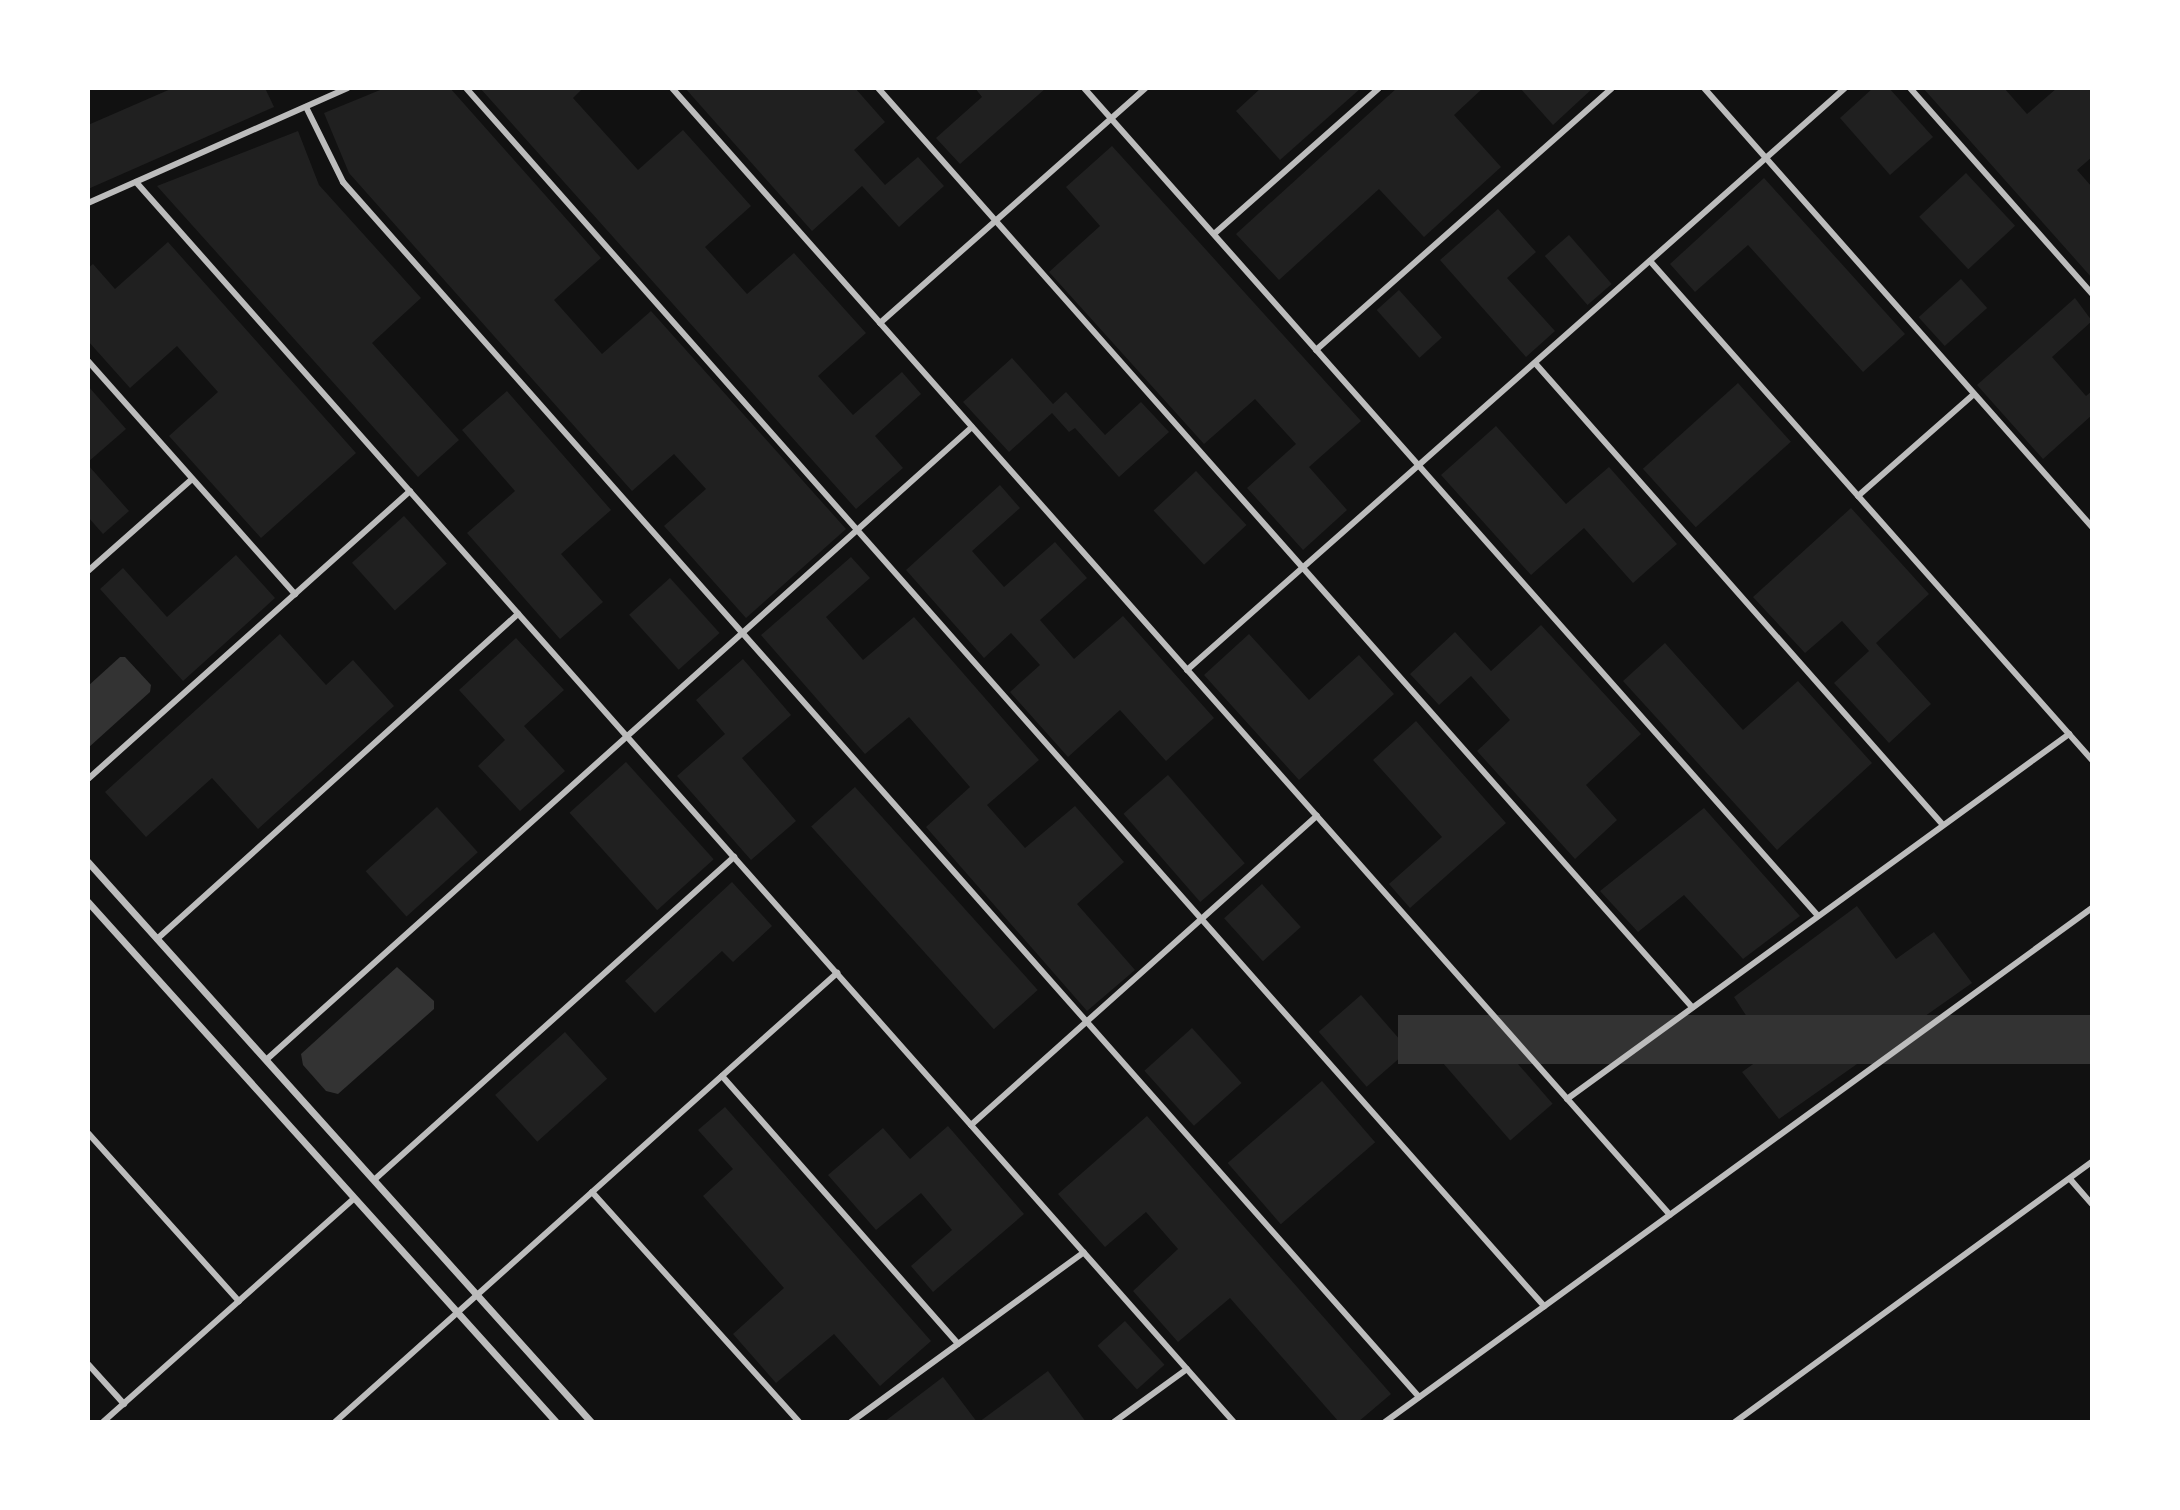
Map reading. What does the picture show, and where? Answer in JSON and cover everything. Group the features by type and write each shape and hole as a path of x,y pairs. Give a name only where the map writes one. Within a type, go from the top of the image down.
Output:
{"street":[{"path":"88,203 348,88"},
{"path":"466,88 1544,1306"},
{"path":"672,88 1670,1215"},
{"path":"878,88 1692,1007"},
{"path":"1084,88 1818,916"},
{"path":"880,323 1146,88"},
{"path":"1214,234 1379,88"},
{"path":"1316,350 1612,88"},
{"path":"1704,88 2092,527"},
{"path":"1187,670 1845,88"},
{"path":"1910,88 2092,294"},
{"path":"306,107 343,182 1419,1397"},
{"path":"136,182 1234,1422"},
{"path":"1650,261 2092,760"},
{"path":"89,363 295,594"},
{"path":"1535,363 1943,825"},
{"path":"1858,496 1974,394"},
{"path":"266,1060 972,427"},
{"path":"88,571 192,479"},
{"path":"88,779 410,491"},
{"path":"2083,517 2092,509"},
{"path":"157,939 518,614"},
{"path":"1567,1099 2069,734"},
{"path":"971,1125 1317,816"},
{"path":"374,1180 734,857"},
{"path":"88,862 591,1422"},
{"path":"88,902 556,1422"},
{"path":"1385,1422 2092,908"},
{"path":"335,1422 837,973"},
{"path":"722,1076 958,1344"},
{"path":"88,1133 239,1301"},
{"path":"1735,1422 2092,1162"},
{"path":"2070,1179 2092,1204"},
{"path":"592,1192 799,1422"},
{"path":"103,1422 353,1199"},
{"path":"851,1422 1084,1252"},
{"path":"88,1364 124,1404"},
{"path":"1114,1422 1187,1369"},
{"path":"342,1415 348,1422"}],"shaded area":[{"path":"173,88 265,88 274,107 88,189 88,125"},
{"path":"385,88 450,88 601,258 554,300 602,354 651,311 846,529 746,618 664,526 706,489 674,454 632,491 349,173 324,113"},
{"path":"480,88 583,88 573,98 638,170 683,130 751,206 705,247 747,294 794,253 866,333 818,376 853,415 902,372 921,394 875,436 903,468 856,509"},
{"path":"685,88 855,88 885,122 854,150 885,185 918,157 944,186 899,227 862,186 812,231"},
{"path":"975,88 1046,88 960,164 936,138 982,97"},
{"path":"1261,88 1361,88 1280,160 1236,111"},
{"path":"1397,88 1483,88 1454,115 1501,167 1424,237 1379,189 1279,280 1236,234"},
{"path":"1520,88 1593,88 1553,125"},
{"path":"1873,88 1889,88 1933,137 1890,175 1840,118"},
{"path":"1923,88 2004,88 2027,114 2057,88 2092,88 2092,157 2077,170 2092,187 2092,278"},
{"path":"298,131 319,185 421,298 372,343 459,440 418,477 157,186"},
{"path":"1112,146 1361,421 1309,467 1347,510 1303,550 1247,488 1296,444 1255,399 1204,444 1049,272 1100,226 1066,187"},
{"path":"1966,173 2015,226 1968,269 1919,217"},
{"path":"1764,178 1905,334 1863,372 1748,245 1695,292 1670,264"},
{"path":"1498,209 1536,252 1507,278 1555,331 1526,357 1440,260"},
{"path":"1569,235 1612,284 1587,305 1545,256"},
{"path":"168,242 356,453 261,538 169,436 218,392 177,346 130,388 88,341 88,268 93,264 115,289"},
{"path":"1961,279 1987,308 1945,346 1919,317"},
{"path":"1399,290 1442,338 1420,358 1377,310"},
{"path":"2075,298 2092,321 2052,357 2086,396 2092,391 2092,415 2043,459 1977,385"},
{"path":"1012,358 1053,404 1066,392 1105,435 1141,402 1169,432 1119,477 1075,428 1069,432 1052,413 1009,452 963,402"},
{"path":"1738,383 1791,442 1696,527 1643,469"},
{"path":"88,386 126,429 88,462"},
{"path":"507,391 611,510 561,554 603,602 560,639 467,533 515,491 462,430"},
{"path":"1496,426 1566,504 1609,467 1677,544 1633,583 1584,528 1531,575 1441,475"},
{"path":"88,465 129,511 103,534 88,517"},
{"path":"1196,471 1246,525 1204,565 1154,511"},
{"path":"1000,485 1020,508 972,551 1004,587 1055,542 1087,578 1040,620 1074,659 1123,616 1214,718 1166,761 1120,710 1068,757 1010,692 1040,665 1011,633 984,658 906,570"},
{"path":"1851,508 1929,594 1876,643 1931,704 1889,743 1834,683 1869,651 1842,621 1805,653 1753,597"},
{"path":"404,516 447,564 395,610 352,563"},
{"path":"236,555 275,598 183,681 100,589 123,568 167,617"},
{"path":"851,557 870,578 826,617 863,660 914,617 1039,760 987,805 1025,848 1075,806 1124,862 1077,904 1135,970 1087,1011 926,827 970,787 909,717 865,754 761,635"},
{"path":"670,578 720,633 679,670 629,615"},
{"path":"1541,625 1641,734 1586,785 1617,820 1575,859 1477,751 1510,720 1471,676 1439,705 1410,674 1455,632 1491,671"},
{"path":"280,634 326,685 353,660 394,706 258,829 212,778 146,837 105,792"},
{"path":"1249,634 1309,700 1359,655 1394,694 1299,780 1204,675"},
{"path":"516,638 564,690 524,726 565,771 520,811 478,766 505,740 459,690"},
{"path":"1665,643 1743,730 1798,681 1872,763 1777,850 1623,681"},
{"path":"120,657 125,657 151,685 150,692 88,748 88,686"},
{"path":"743,659 791,715 742,758 796,821 751,860 677,776 725,734 696,700"},
{"path":"1416,721 1506,823 1410,908 1389,884 1442,837 1373,760"},
{"path":"626,762 714,859 657,910 570,813"},
{"path":"1168,775 1245,863 1200,902 1123,814"},
{"path":"855,787 1038,990 994,1029 811,826"},
{"path":"437,807 478,852 406,917 366,871"},
{"path":"1704,808 1800,916 1743,959 1684,895 1638,932 1600,891"},
{"path":"732,882 772,926 733,962 722,951 655,1013 625,981"},
{"path":"1262,884 1301,927 1263,961 1224,918"},
{"path":"1857,906 1896,959 1934,932 1972,983 1779,1119 1742,1072 1770,1052 1734,997"},
{"path":"397,967 434,1001 434,1009 338,1094 326,1091 303,1065 301,1054"},
{"path":"1361,995 1409,1050 1367,1087 1319,1032"},
{"path":"1398,1015 2092,1015 2092,1064 1398,1064"},
{"path":"1485,1026 1553,1104 1510,1140 1443,1063"},
{"path":"1192,1028 1242,1083 1194,1126 1144,1071"},
{"path":"565,1032 607,1079 537,1142 495,1095"},
{"path":"1322,1081 1375,1142 1281,1224 1228,1163"},
{"path":"725,1107 931,1341 880,1386 834,1334 776,1383 733,1334 784,1288 703,1196 733,1169 698,1130"},
{"path":"1147,1116 1391,1394 1358,1422 1339,1422 1230,1298 1178,1342 1133,1291 1178,1249 1146,1212 1105,1247 1058,1194"},
{"path":"948,1126 1024,1214 933,1292 911,1266 952,1230 921,1193 876,1230 828,1175 883,1128 910,1159"},
{"path":"1125,1321 1164,1365 1137,1390 1098,1346"},
{"path":"1048,1371 1086,1422 979,1422"},
{"path":"943,1377 977,1422 884,1422"}]}
